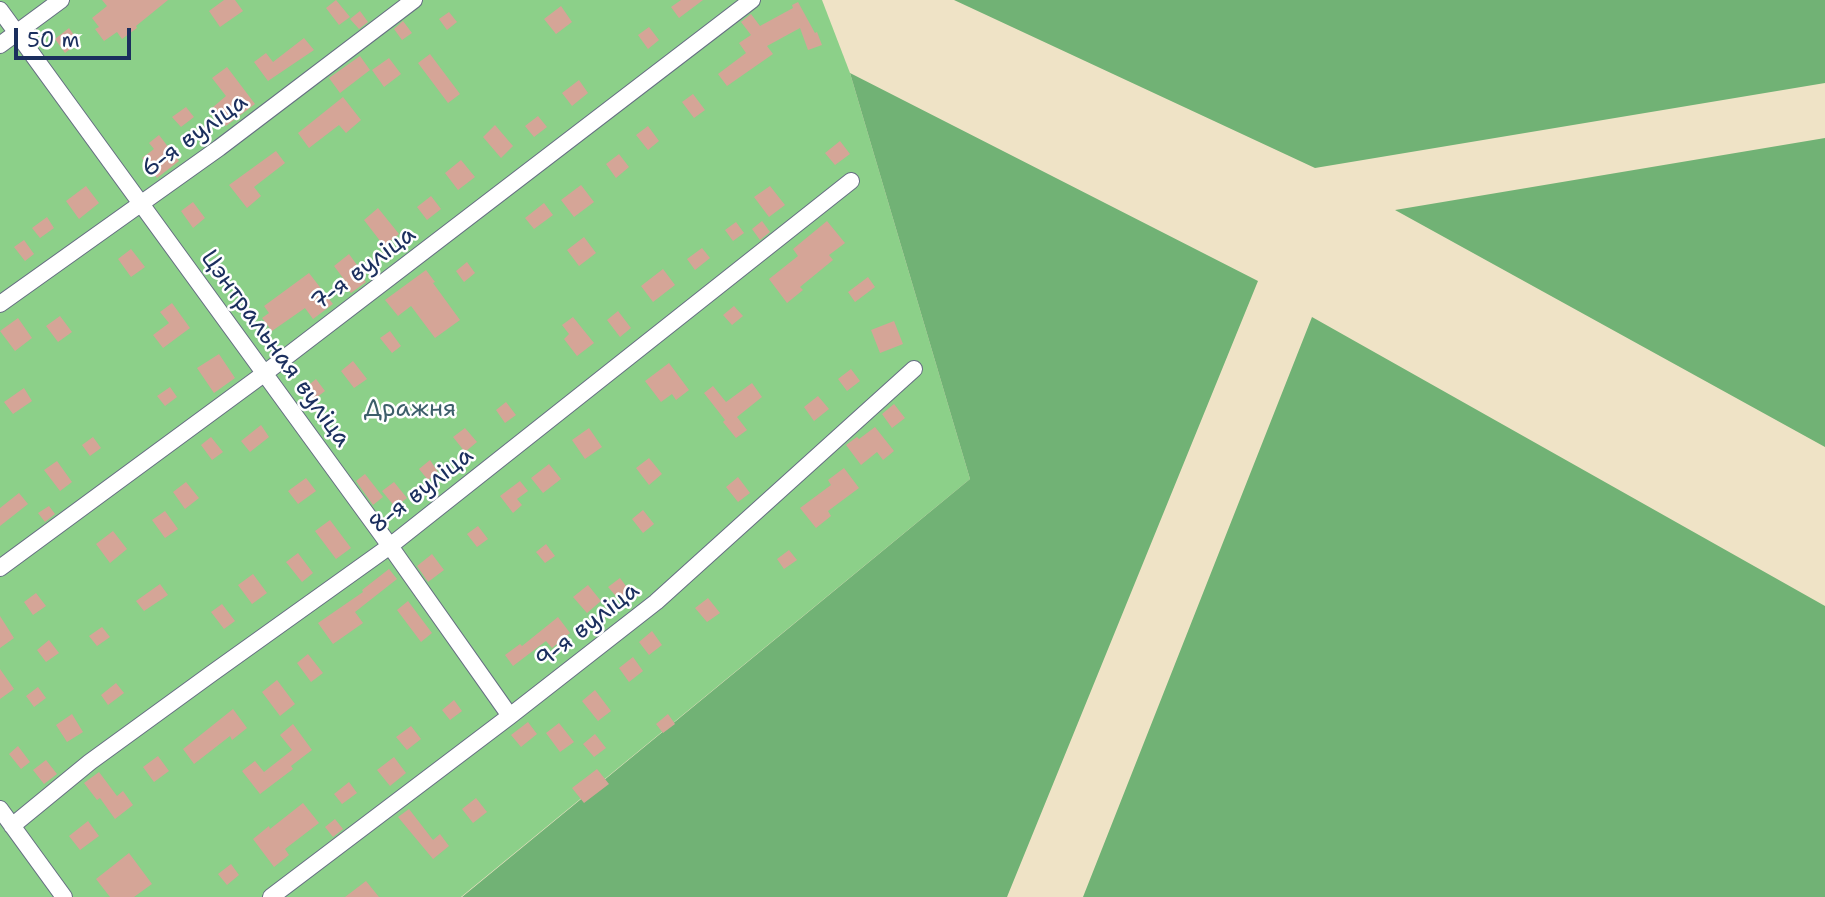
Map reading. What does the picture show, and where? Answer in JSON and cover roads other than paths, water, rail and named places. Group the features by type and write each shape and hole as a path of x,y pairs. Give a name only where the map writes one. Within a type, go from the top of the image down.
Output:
{"street":[{"path":"0,45 61,0"},
{"name":"6-я вуліца","path":"0,304 219,148 414,0"},
{"name":"7-я вуліца","path":"0,568 265,373 752,0"},
{"name":"Цэнтральная вуліца","path":"0,10 390,546 510,716"},
{"name":"8-я вуліца","path":"12,826 101,754 390,546 851,181"},
{"name":"9-я вуліца","path":"271,897 656,602 914,369"},
{"path":"0,809 64,897"}],"park label":[{"name":"Дражня","path":"410,410"}]}
